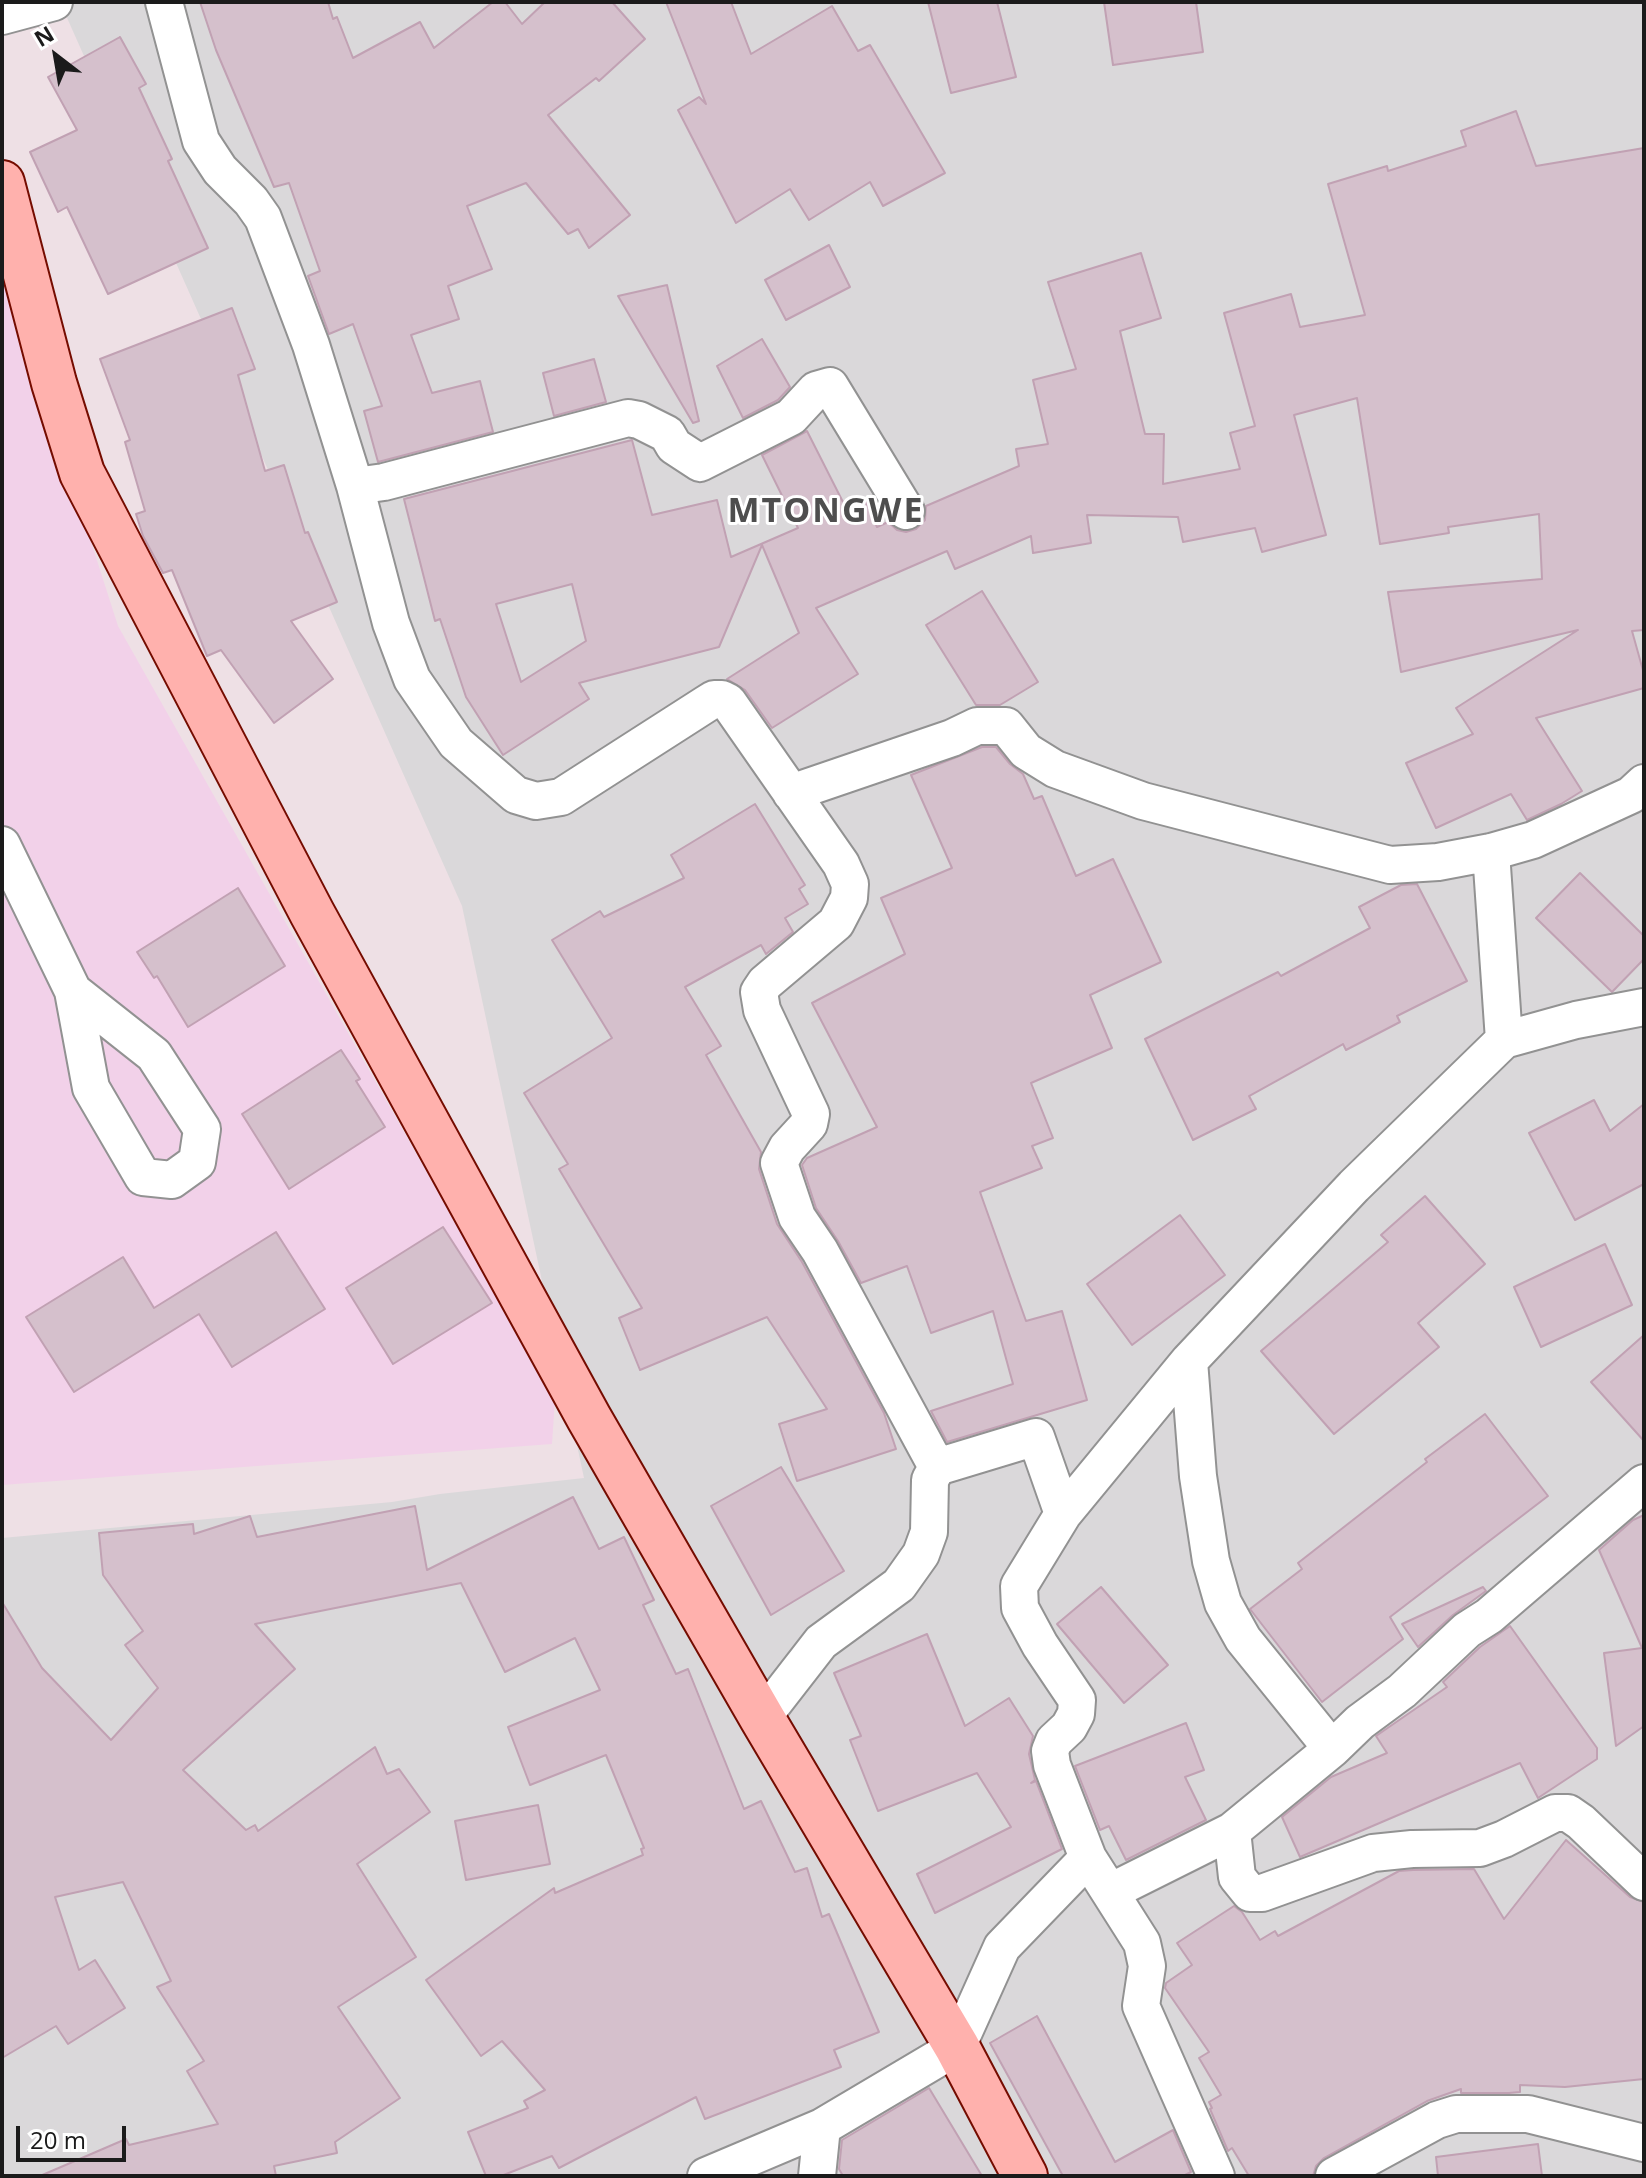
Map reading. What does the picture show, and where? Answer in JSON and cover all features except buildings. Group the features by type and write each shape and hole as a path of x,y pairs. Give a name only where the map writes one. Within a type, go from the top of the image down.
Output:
{"street":[{"path":"2,16 54,2"},
{"path":"164,2 201,141 220,170 251,201 263,218 311,345 355,486 391,623 412,679 456,743 516,795 536,801 561,797 714,699 722,699 728,702 841,864 850,884 849,898 829,932 765,983 759,992 762,1010 811,1114 809,1124 787,1148 779,1163 797,1217 820,1251 937,1467"},
{"path":"2,183 54,383 82,473 335,955 589,1418 957,2047 1025,2176"},
{"path":"355,486 384,482 628,418 667,434 674,446 700,463 791,417 816,390 830,386 906,511"},
{"path":"791,793 952,738 977,726 1006,726 1026,751 1055,769 1143,801 1390,865 1438,862 1533,840 1631,795 1644,783"},
{"path":"2,845 73,991 91,1088 143,1177 172,1180 197,1162 202,1129 154,1055 73,991"},
{"path":"1491,852 1504,1040"},
{"path":"1216,2176 1141,2006 1147,1966 1142,1943 1088,1858 1052,1765 1050,1751 1054,1741 1069,1727 1076,1714 1077,1700 1040,1645 1020,1608 1017,1598 1019,1586 1063,1514 1189,1361 1354,1186 1504,1040 1576,1020 1644,1007"},
{"path":"1189,1361 1198,1476 1211,1561 1223,1603 1243,1639 1332,1749"},
{"path":"762,1718 821,1642 899,1585 921,1554 929,1532 930,1480 937,1467 1036,1437 1063,1514"},
{"path":"1110,1892 1232,1831 1332,1749 1360,1722 1402,1691 1467,1630 1489,1616 1644,1483"},
{"path":"1232,1831 1237,1877 1250,1893 1262,1893 1373,1853 1480,1848 1555,1813 1568,1813 1581,1822 1644,1882"},
{"path":"706,2176 822,2127 957,2047 1002,1947 1088,1858"},
{"path":"1334,2176 1437,2120 1456,2114 1528,2114 1644,2143"},
{"path":"817,2176 822,2127"}],"shaded area":[{"path":"60,2 1644,2 1644,2176 2,2176 2,1538 392,1502 584,1478 462,906"},
{"path":"2,264 118,626 555,1399 552,1444 2,1485"}],"district":[{"name":"MTONGWE","path":"826,512"}]}
